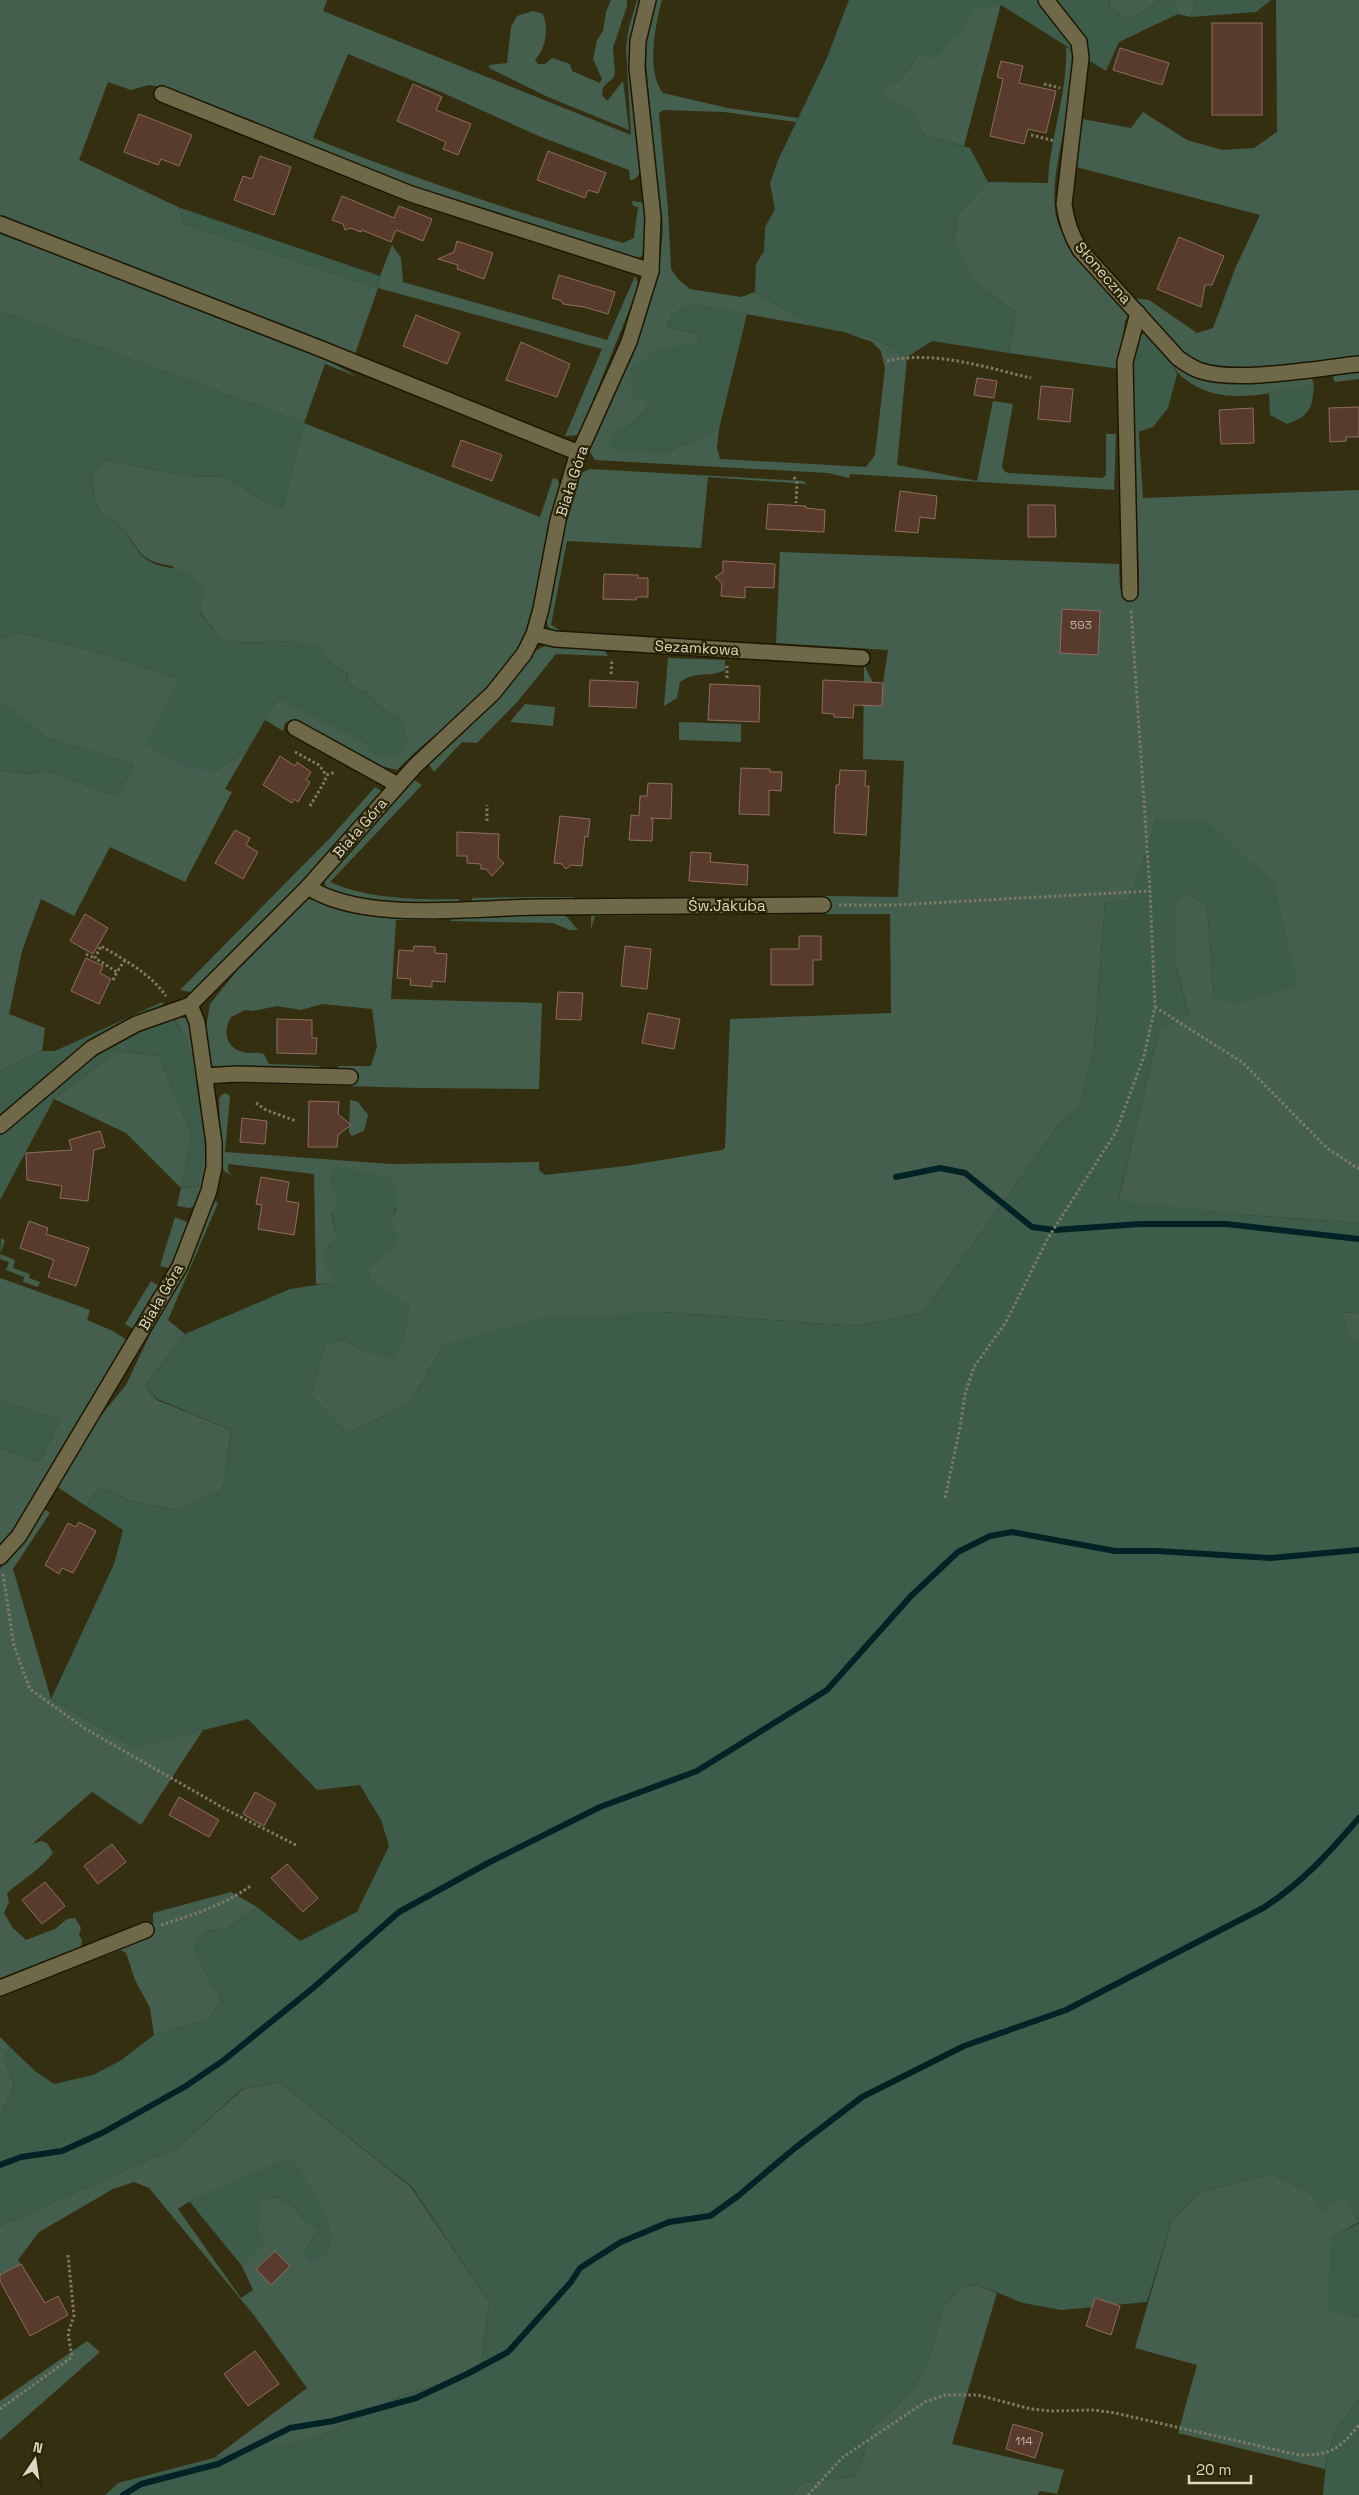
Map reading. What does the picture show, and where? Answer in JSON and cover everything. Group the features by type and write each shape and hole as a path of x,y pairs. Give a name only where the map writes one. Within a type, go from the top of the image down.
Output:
{"street":[{"name":"Biała Góra","path":"0,1557 19,1536 180,1266 209,1191 214,1167 214,1143 197,1022 190,1005 308,887 415,766 512,673 534,634 541,609 558,520 579,453 628,342 651,271 653,217 637,68 638,41 648,0"},
{"name":"Słoneczna","path":"1046,0 1079,42 1081,58 1064,204 1065,220 1080,250 1178,358 1188,366 1216,374 1262,374 1359,364"},
{"path":"162,94 411,194 651,271"},
{"path":"0,224 319,348 579,453"},
{"path":"1130,593 1125,362 1138,313"},
{"name":"Sezamkowa","path":"534,634 555,639 862,658"},
{"path":"295,728 398,785"},
{"name":"Św.Jakuba","path":"308,887 323,897 348,903 383,908 444,911 541,907 823,906"},
{"path":"0,1126 92,1048 136,1024 190,1005"},
{"path":"205,1076 237,1074 350,1077"},
{"path":"0,1988 146,1930"}],"path":[{"path":"1044,84 1064,89"},
{"path":"1031,135 1053,141"},
{"path":"887,361 907,356 962,362 1031,378"},
{"path":"794,477 797,483 796,503"},
{"path":"945,1498 960,1428 965,1394 974,1367 1006,1322 1048,1238 1116,1132 1144,1056 1155,1007 1150,891 1130,593"},
{"path":"611,674 612,656"},
{"path":"310,806 325,781 326,775"},
{"path":"486,821 487,804"},
{"path":"823,906 894,905 1150,891"},
{"path":"94,958 100,946 125,960 161,988 168,998"},
{"path":"86,954 117,972"},
{"path":"113,980 125,960"},
{"path":"1155,1007 1242,1062 1327,1148 1359,1169"},
{"path":"256,1103 266,1110 296,1121"},
{"path":"0,1557 14,1646 30,1689 84,1728 227,1810 296,1845"},
{"path":"146,1930 198,1914 232,1898 252,1884"},
{"path":"0,2409 72,2357 68,2333 74,2316 68,2255"},
{"path":"808,2495 842,2457 925,2402 945,2395 978,2395 1044,2410 1094,2410 1115,2413 1299,2456 1324,2455 1345,2441 1359,2425"}],"green space":[{"path":"0,0 327,0 323,11 631,135 626,47 629,27 637,0 640,0 630,46 630,75 641,172 635,179 630,180 629,170 541,137 441,92 348,54 313,138 467,195 623,243 634,238 638,207 633,206 632,201 644,203 646,249 643,255 636,260 415,190 162,87 149,85 131,90 108,82 79,160 178,207 184,224 378,288 355,354 0,216"},
{"path":"611,0 627,0 627,6 613,48 615,73 613,78 603,87 602,95 607,101 623,81 629,130 548,97 489,68 489,65 507,63 511,27 517,16 533,11 543,14 546,26 544,44 535,60 538,64 545,64 552,58 570,64 572,71 600,83 602,79 593,59 597,40 603,31 606,12"},
{"path":"655,0 662,0 655,35 653,61 658,84 663,93 728,108 798,118 796,122 724,112 664,110 659,113 668,210 671,269 678,279 690,289 741,297 755,292 813,326 690,304 672,315 667,327 697,334 701,342 657,350 646,411 629,426 663,454 719,429 717,448 720,459 866,467 875,455 885,368 881,351 872,342 844,332 874,338 907,357 897,465 977,481 993,401 1013,404 1002,466 1004,471 1008,473 1102,478 1106,475 1106,434 1116,434 1114,490 850,474 849,478 828,473 595,460 589,450 592,439 655,281 660,259 663,225 657,191 646,63 647,31"},
{"path":"849,0 1109,0 1110,7 1128,20 1161,0 1174,0 1178,14 1119,42 1106,71 1001,5 976,8 959,34 936,58 917,56 901,80 882,87 885,100 912,110 923,135 970,148 988,182 958,214 954,242 975,283 1016,312 1009,353 932,341 907,357 874,338 813,326 755,292 756,264 764,251 765,227 775,209 770,183 779,158 826,60"},
{"path":"1109,0 1161,0 1128,20 1110,7"},
{"path":"1174,0 1196,0 1191,17 1178,14"},
{"path":"1196,0 1271,0 1256,12 1191,17"},
{"path":"1276,0 1359,0 1359,358 1273,367 1226,368 1207,366 1192,362 1187,358 1171,343 1132,298 1149,300 1197,333 1213,328 1235,269 1260,215 1076,167 1082,119 1131,128 1143,112 1187,140 1223,150 1254,148 1277,132"},
{"path":"1001,4 964,146 923,135 912,110 884,100 882,87 901,80 917,56 959,34 975,8"},
{"path":"1066,47 1072,50 1071,83 1055,183 1054,200 1056,215 1060,228 1067,240 1128,316 1125,321 1119,369 1009,353 1016,312 975,283 954,242 958,214 988,182 1048,183 1049,166 1062,98"},
{"path":"178,207 380,276 378,288 184,224"},
{"path":"0,233 318,355 358,377 325,364 304,423 0,311"},
{"path":"392,245 401,258 403,282 607,340 635,276 638,282 636,293 579,435 565,436 602,349 378,288 380,276"},
{"path":"690,304 747,314 719,429 663,454 616,453 609,443 614,430 629,426 646,411 647,401 633,399 630,369 657,350 701,341 697,334 667,327 672,315"},
{"path":"0,311 304,423 284,507 271,505 225,477 188,476 103,460 92,475 96,503 102,514 117,523 124,530 139,552 149,561 164,567 182,570 198,580 205,588 200,613 220,638 237,643 293,641 321,646 327,661 348,673 347,684 366,692 384,710 403,720 408,743 399,756 378,757 362,740 278,698 247,751 213,772 180,765 145,744 179,679 90,650 16,632 0,639"},
{"path":"1140,333 1147,334 1172,362 1177,374 1168,408 1153,427 1138,432 1134,366 1137,341"},
{"path":"1137,338 1135,373 1143,498 1359,490 1359,1223 1236,1214 1118,1201 1159,1030 1189,1015 1175,961 1174,902 1187,892 1207,906 1214,998 1298,985 1157,819 1130,900 1105,903 1094,1049 1080,1105 1058,1126 923,1313 856,1326 662,1312 443,1345 410,1404 347,1433 311,1396 325,1344 346,1340 367,1353 410,1308 371,1281 367,1268 393,1248 390,1221 397,1209 340,1200 331,1214 338,1239 325,1249 337,1283 316,1284 314,1174 228,1164 228,1172 233,1175 226,1172 221,1162 219,1099 221,1095 226,1093 230,1096 225,1152 391,1164 539,1162 539,1170 545,1175 626,1166 725,1148 730,1019 891,1013 890,914 819,914 823,905 823,896 898,897 904,761 863,759 864,665 873,683 883,683 888,650 776,643 780,552 1119,564 1120,589 1130,593 1137,592 1139,577 1132,380"},
{"path":"1172,362 1188,372 1218,382 1249,382 1299,376 1312,378 1314,385 1252,395 1221,395 1206,391 1192,384 1180,375"},
{"path":"1359,371 1359,379 1335,382 1333,378 1336,373"},
{"path":"1314,385 1311,406 1301,418 1287,424 1270,415 1269,391"},
{"path":"304,423 540,517 553,478 557,479 561,487 540,595 521,646 507,669 489,689 397,770 373,764 293,719 285,723 283,731 265,720 278,698 362,740 378,757 403,720 384,710 366,692 347,684 348,673 293,641 237,643 220,638 200,612 173,566 152,561 141,553 120,526 103,515 98,509 95,500 92,475 103,460 188,476 225,477 271,505 283,507"},
{"path":"590,469 804,481 806,484 708,477 701,548 567,541 551,625 561,631 634,636 634,640 559,633 549,628 544,615 560,534 579,474"},
{"path":"16,632 90,650 179,679 146,744 213,772 247,751 225,789 232,792 185,882 110,847 74,916 41,899 22,951 9,1014 45,1028 42,1051 0,1071 0,770 27,774 47,771 117,796 134,765 46,737 0,701 0,639"},
{"path":"545,646 604,650 608,656 556,654 518,701 477,743 462,742 434,772 428,763 511,683 535,651"},
{"path":"668,658 725,660 725,670 714,674 686,678 680,682 677,698 664,706"},
{"path":"0,700 46,737 134,765 117,796 47,771 27,774 0,770"},
{"path":"525,704 555,707 553,726 510,722"},
{"path":"679,722 741,724 741,742 679,740"},
{"path":"415,780 422,785 330,882 345,888 376,895 410,899 459,899 459,906 363,900 326,889 324,879 410,781"},
{"path":"375,787 383,792 301,884 195,993 180,990 331,837"},
{"path":"1157,819 1205,820 1274,882 1298,986 1235,1004 1214,998 1207,906 1187,892 1174,902 1175,961 1189,1016 1159,1030 1118,1200 1236,1214 1359,1223 1359,1312 1343,1313 1348,1339 1359,1341 1359,2222 1344,2196 1320,2213 1313,2195 1274,2175 1248,2179 1199,2193 1172,2220 1147,2302 1061,2310 1023,2303 981,2286 963,2285 944,2306 928,2361 914,2387 896,2407 873,2426 856,2476 803,2482 793,2495 105,2495 118,2483 232,2453 317,2438 402,2395 480,2372 489,2302 412,2187 279,2082 242,2089 178,2147 0,2226 0,2117 14,2085 4,2058 10,2047 35,2071 54,2084 93,2075 120,2061 154,2035 209,2019 222,2000 199,1962 193,1945 203,1931 226,1929 257,1907 300,1941 357,1912 389,1846 381,1820 360,1785 317,1790 248,1719 135,1747 51,1699 114,1564 123,1530 86,1506 99,1487 131,1501 177,1510 223,1490 231,1430 157,1399 145,1386 185,1334 290,1289 336,1282 324,1264 325,1249 338,1239 331,1213 340,1200 329,1182 336,1166 389,1177 393,1183 397,1194 397,1204 390,1221 399,1238 394,1248 367,1268 372,1281 410,1308 404,1340 394,1359 367,1353 346,1340 325,1344 311,1396 347,1433 410,1404 443,1345 541,1318 662,1312 856,1326 923,1313 1058,1126 1080,1105 1094,1049 1105,903 1130,900"},
{"path":"575,897 569,902 472,905 472,898"},
{"path":"306,898 352,911 434,916 436,920 396,920 391,999 542,1003 539,1089 240,1083 238,1080 356,1076 355,1071 338,1069 338,1066 371,1066 377,1047 372,1009 322,1004 301,1010 277,1006 253,1011 245,1010 231,1017 227,1030 228,1041 241,1052 264,1054 269,1064 320,1066 316,1070 216,1067 211,1065 206,1028 210,1004 247,958"},
{"path":"794,911 801,914 595,916 591,929 591,913"},
{"path":"557,913 567,917 578,930 570,930 553,923 450,921 454,917"},
{"path":"162,1002 187,1040 206,1135 198,1187 181,1188 192,1136 159,1056 117,1051 54,1099 0,1200 0,1071 42,1051 55,1051"},
{"path":"172,1016 186,1018 189,1023 206,1114 208,1138 204,1184 197,1205 190,1208 177,1206 181,1188 198,1187 206,1135 187,1040"},
{"path":"117,1051 159,1056 192,1136 181,1188 126,1133 54,1099"},
{"path":"350,1100 358,1102 368,1115 364,1131 352,1136 349,1132"},
{"path":"215,1201 218,1203 168,1320 185,1334 145,1386 157,1400 231,1430 223,1490 177,1510 131,1501 99,1487 86,1506 56,1486 94,1424 126,1385 152,1330 179,1280"},
{"path":"175,1217 187,1222 189,1226 173,1265 169,1268 160,1266"},
{"path":"1,1238 5,1240 0,1253"},
{"path":"0,1254 15,1260 13,1268 30,1274 29,1278 40,1282 38,1287 23,1282 24,1277 6,1270 9,1262 0,1259"},
{"path":"0,1278 90,1310 87,1320 113,1331 128,1341 10,1536 0,1549 0,1448 39,1462 60,1420 0,1401"},
{"path":"151,1281 161,1287 135,1330 125,1324"},
{"path":"1359,1312 1359,1341 1348,1339 1343,1313"},
{"path":"0,1401 60,1420 39,1462 0,1448"},
{"path":"44,1509 50,1513 13,1569 51,1699 135,1747 203,1730 141,1825 92,1792 32,1844 41,1841 47,1843 53,1853 37,1869 7,1893 9,1902 4,1913 13,1928 26,1940 55,1929 67,1919 75,1918 81,1928 79,1935 82,1940 81,1948 0,1980 0,1569"},
{"path":"231,1892 257,1907 226,1929 203,1931 199,1962 222,2000 209,2019 154,2035 150,2008 135,1980 126,1953 121,1950 40,1979 153,1932 153,1913"},
{"path":"0,2037 10,2047 4,2058 14,2085 0,2117"},
{"path":"279,2082 411,2187 489,2302 480,2372 402,2395 317,2438 215,2457 307,2388 253,2314 149,2188 134,2182 113,2189 39,2232 18,2260 21,2264 0,2275 0,2226 178,2147 243,2089","holes":["285,2160 295,2163 322,2208 327,2253 303,2256 319,2227 305,2222 295,2207 277,2197 261,2200 261,2219 256,2224 264,2243 242,2266 253,2290 241,2298 178,2209 190,2201"]},
{"path":"285,2160 295,2163 315,2194 327,2218 331,2242 328,2252 312,2264 303,2256 319,2227 305,2222 295,2207 277,2197 261,2200 261,2219 256,2224 265,2243 242,2266 189,2201"},
{"path":"1274,2175 1313,2195 1344,2196 1359,2222 1331,2238 1356,2319 1359,2315 1359,2399 1338,2427 1327,2452 1325,2469 1178,2433 1197,2365 1135,2348 1172,2220 1199,2193 1248,2179"},
{"path":"1359,2223 1359,2315 1356,2319 1328,2309 1331,2238"},
{"path":"963,2285 980,2286 997,2293 952,2444 1064,2470 1057,2494 1040,2491 1037,2495 793,2495 803,2482 856,2476 873,2426 896,2407 914,2387 928,2361 944,2306"},
{"path":"87,2341 100,2352 0,2440 0,2401"},
{"path":"1359,2399 1359,2495 1323,2495 1327,2452 1338,2427"}],"building":[{"path":"1212,23 1262,23 1262,115 1212,115"},
{"path":"1120,48 1169,63 1162,85 1113,70"},
{"path":"1001,61 1023,66 1019,83 1056,91 1046,133 1028,129 1024,144 990,136 1003,79 997,77"},
{"path":"413,84 442,97 436,110 471,124 458,155 443,149 446,142 397,121"},
{"path":"139,114 192,135 179,166 161,159 158,165 124,152"},
{"path":"548,151 606,173 598,193 588,190 585,198 537,180"},
{"path":"260,156 291,167 274,215 234,200 243,176 252,179"},
{"path":"342,196 394,218 399,206 432,219 423,241 396,230 391,242 362,230 361,232 351,228 345,230 343,224 332,220"},
{"path":"1179,237 1224,256 1212,285 1205,285 1201,307 1157,289"},
{"path":"457,241 493,253 484,279 457,269 458,265 438,259 454,252"},
{"path":"559,275 615,292 608,314 584,307 563,304 562,301 552,298"},
{"path":"416,315 460,333 447,364 403,346"},
{"path":"521,342 570,364 557,397 506,380"},
{"path":"977,378 997,381 994,398 974,395"},
{"path":"1041,386 1073,389 1070,422 1038,419"},
{"path":"1359,407 1359,437 1346,437 1346,441 1330,442 1329,408"},
{"path":"1253,408 1254,443 1221,444 1219,410"},
{"path":"461,440 502,455 492,481 452,466"},
{"path":"900,491 937,496 935,519 920,517 918,533 895,531"},
{"path":"768,504 806,506 806,508 825,510 824,532 766,529"},
{"path":"1028,505 1055,505 1056,537 1028,537"},
{"path":"723,561 775,564 774,588 745,587 745,598 721,596 722,583 715,577 723,572"},
{"path":"604,574 638,575 638,578 648,578 648,597 637,597 636,600 603,599"},
{"path":"1062,609 1100,611 1098,655 1060,653"},
{"path":"590,680 638,682 636,708 589,706"},
{"path":"823,680 883,683 882,706 854,705 853,718 834,717 834,714 822,713"},
{"path":"710,684 760,686 759,722 708,720"},
{"path":"280,756 295,766 297,762 311,772 306,780 310,782 298,802 294,799 292,803 263,785"},
{"path":"741,768 770,769 770,772 782,772 781,791 769,790 769,815 739,814"},
{"path":"840,770 866,771 865,786 869,786 866,835 834,833 836,785 839,785"},
{"path":"648,783 672,784 671,819 650,818 653,819 652,841 629,840 631,815 639,816 640,796 647,796"},
{"path":"560,816 590,819 588,837 585,836 582,866 571,865 566,869 562,864 554,863"},
{"path":"235,830 250,838 246,845 258,852 243,879 215,863"},
{"path":"457,832 499,834 498,858 504,863 492,876 486,869 481,869 481,864 467,863 467,856 457,856"},
{"path":"691,852 711,853 710,862 748,865 747,885 689,881"},
{"path":"85,914 108,928 93,954 70,941"},
{"path":"799,936 821,936 821,960 813,960 813,985 771,985 771,949 799,949"},
{"path":"414,946 435,947 435,953 447,954 445,982 432,981 432,987 410,985 411,979 397,978 399,950 413,951"},
{"path":"625,946 651,949 647,989 621,986"},
{"path":"86,958 103,966 100,973 111,979 99,1004 71,991"},
{"path":"558,992 583,993 581,1020 556,1019"},
{"path":"648,1013 680,1019 674,1049 642,1043"},
{"path":"277,1019 312,1020 312,1038 317,1038 316,1054 277,1053"},
{"path":"309,1101 339,1102 338,1114 351,1125 338,1135 337,1147 308,1147"},
{"path":"242,1118 267,1121 265,1144 240,1142"},
{"path":"100,1131 105,1147 94,1150 88,1201 60,1198 62,1186 27,1180 26,1153 72,1150 69,1140"},
{"path":"261,1177 289,1182 286,1201 299,1203 294,1235 258,1229 262,1205 256,1204"},
{"path":"29,1221 48,1228 46,1234 89,1248 76,1286 48,1277 54,1260 20,1248"},
{"path":"79,1522 96,1531 73,1573 62,1568 59,1574 45,1565 68,1523 76,1527"},
{"path":"255,1792 276,1804 264,1826 243,1814"},
{"path":"179,1797 219,1820 209,1837 169,1815"},
{"path":"112,1844 126,1862 98,1884 84,1866"},
{"path":"287,1864 318,1898 303,1912 271,1878"},
{"path":"45,1882 65,1906 42,1924 22,1900"},
{"path":"275,2251 290,2266 271,2285 256,2269"},
{"path":"21,2264 45,2303 58,2296 68,2315 30,2336 0,2281 0,2275"},
{"path":"1095,2298 1120,2306 1111,2335 1086,2326"},
{"path":"255,2351 279,2384 248,2406 224,2374"},
{"path":"1013,2424 1043,2433 1035,2458 1006,2449"}],"waterway":[{"path":"896,1177 940,1168 965,1173 1032,1227 1055,1230 1140,1224 1226,1224 1359,1239"},
{"path":"0,2165 21,2157 62,2151 104,2132 186,2086 224,2060 313,1988 399,1912 488,1863 600,1807 697,1771 827,1690 911,1596 958,1552 990,1536 1012,1532 1115,1551 1157,1551 1271,1558 1359,1550"},
{"path":"123,2495 141,2484 218,2464 290,2428 333,2421 416,2398 508,2352 571,2282 580,2268 621,2242 669,2222 710,2216 738,2196 795,2148 862,2097 964,2046 1066,2010 1263,1908 1314,1867 1359,1818"}]}
